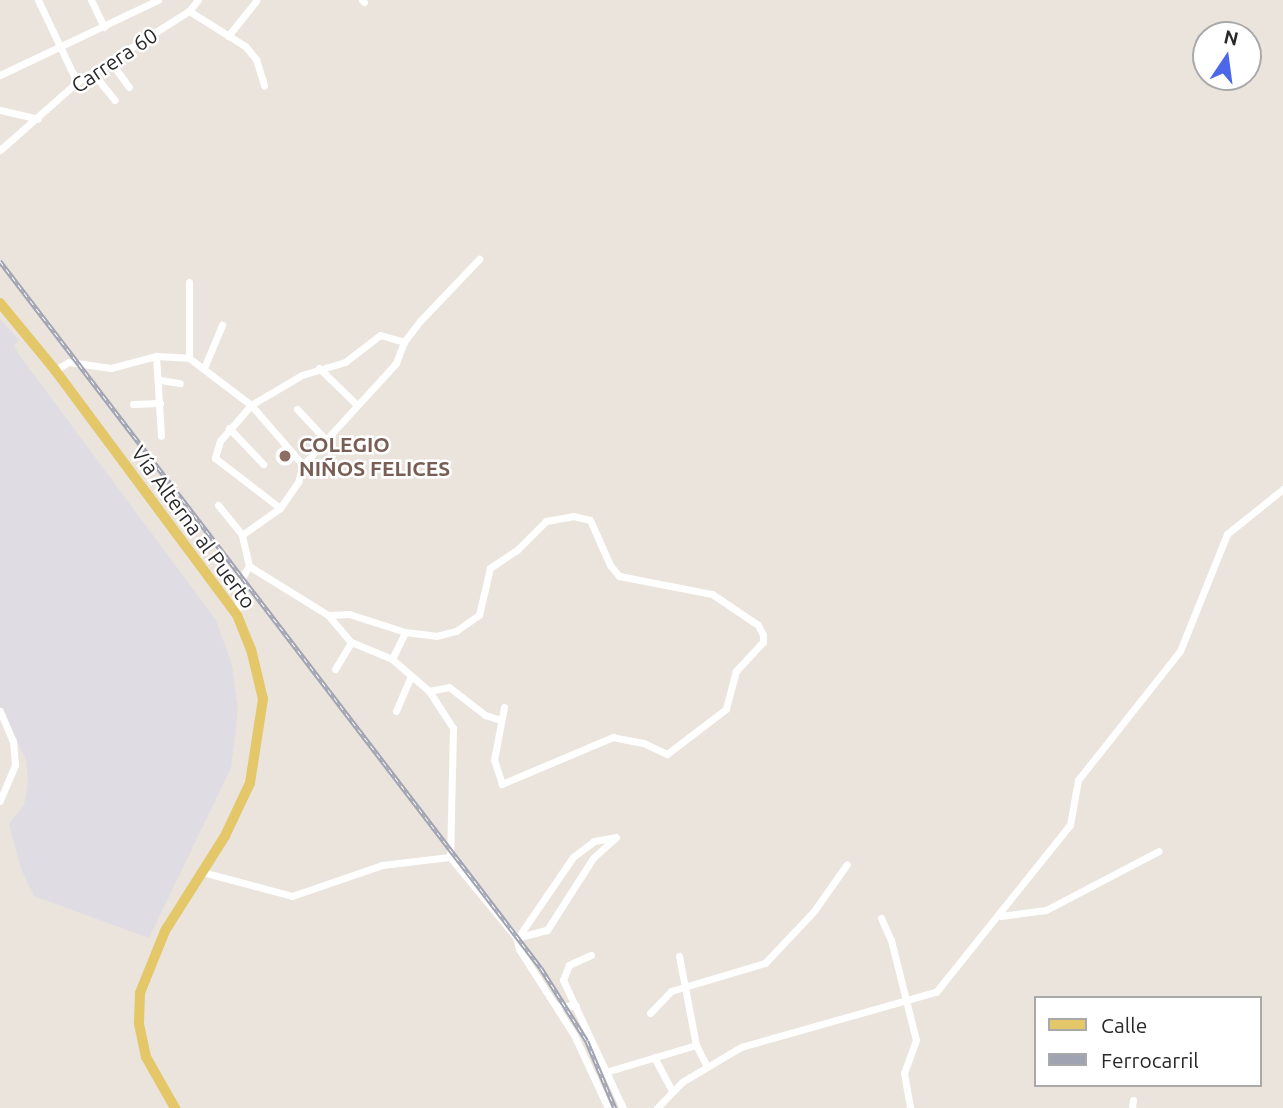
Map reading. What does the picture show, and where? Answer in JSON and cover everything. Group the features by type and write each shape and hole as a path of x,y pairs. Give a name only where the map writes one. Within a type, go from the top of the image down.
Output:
{"main road":[{"name":"Vía Alterna al Puerto","path":"0,303 55,370 236,615 251,649 262,699 260,738 250,783 147,967 140,993 139,1024 146,1057 175,1108"}],"street":[{"path":"38,0 77,82"},
{"path":"91,0 104,27"},
{"path":"0,75 104,27 147,2 158,0"},
{"name":"Carrera 60","path":"0,150 77,82 189,11 198,0"},
{"path":"228,36 256,1"},
{"path":"189,11 228,36 256,59 264,86"},
{"path":"110,61 129,87"},
{"path":"92,72 115,100"},
{"path":"0,110 38,119"},
{"path":"243,535 280,508 298,482 303,465 328,442 356,404 396,363 404,342 479,259"},
{"path":"189,358 190,282"},
{"path":"204,368 222,325"},
{"path":"280,508 215,458 229,428 251,405 319,368 345,362 380,335 404,342"},
{"path":"156,356 160,380 161,436"},
{"path":"55,370 69,362 111,368 156,356 189,358 251,405 303,465"},
{"path":"319,368 356,404"},
{"path":"160,380 180,383"},
{"path":"133,404 160,403"},
{"path":"297,409 328,442"},
{"path":"229,428 263,464"},
{"path":"657,1108 672,1091 706,1065 764,1039 936,992 1001,916 1017,888 1069,825 1078,780 1180,652 1227,534 1283,489"},
{"path":"218,505 243,535 249,566 239,583 236,615"},
{"path":"328,615 349,614 405,632 436,636 456,631 479,615 490,568 517,550 546,521 573,516 590,520 610,565 620,576 712,594 758,625 762,635 763,642 736,671 726,709 667,754 643,743 613,737 502,784 494,760 504,707"},
{"path":"249,566 328,615 351,642 392,659 429,691 453,728 450,857 519,938 557,1006 608,1108"},
{"path":"392,659 405,632"},
{"path":"335,668 351,642"},
{"path":"396,711 411,676"},
{"path":"429,691 449,687 485,715 500,720"},
{"path":"0,711 13,741 15,765 0,801"},
{"path":"616,837 593,858 547,930 519,938 573,857 594,841 616,837"},
{"path":"1001,916 1046,910 1159,851"},
{"path":"202,872 292,896 382,865 450,857"},
{"path":"650,1013 667,994 685,986 765,963 814,911 847,864"},
{"path":"881,918 907,1000 916,1040 904,1073 910,1108"},
{"path":"591,955 564,971 565,988 609,1071 623,1108"},
{"path":"679,956 696,1045 706,1065"},
{"path":"557,1006 576,1006"},
{"path":"609,1071 696,1045"},
{"path":"654,1057 672,1091"}],"shaded area":[{"path":"0,319 19,340 14,346 20,356 216,620 232,665 238,710 231,768 149,938 34,896 21,869 9,824 24,805 28,781 26,760 0,705"}],"railway":[{"path":"0,261 541,968 587,1041 615,1108"}],"place":[{"name":"COLEGIO NIÑOS FELICES","path":"285,456"}]}
